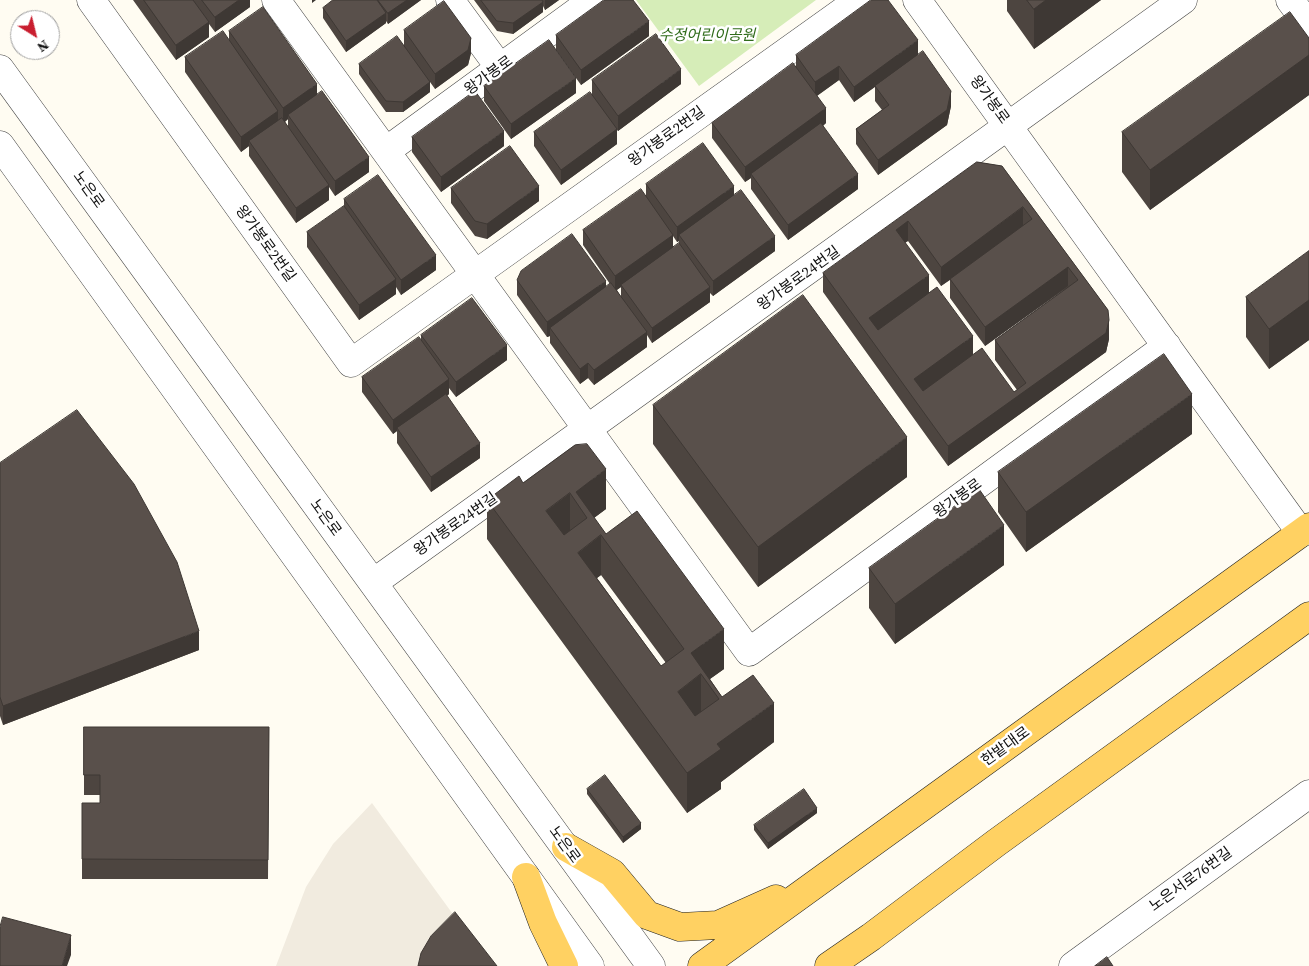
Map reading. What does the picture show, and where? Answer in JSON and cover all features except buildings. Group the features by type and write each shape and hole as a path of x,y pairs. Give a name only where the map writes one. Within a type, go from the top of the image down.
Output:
{"main road":[{"name":"한밭대로","path":"702,966 822,882 1305,530"},
{"path":"829,966 1309,616"},
{"path":"566,847 612,873 647,915 680,927 718,925 773,900 822,882"},
{"path":"526,877 543,923 564,966"},
{"path":"846,966 871,937"}],"street":[{"name":"왕가봉로2번길","path":"91,0 351,363 859,0"},
{"path":"276,0 588,430"},
{"path":"450,0 500,68"},
{"name":"왕가봉로","path":"386,151 593,0"},
{"name":"왕가봉로","path":"917,0 1167,346 1305,530"},
{"name":"왕가봉로24번길","path":"373,584 1009,128 1183,0"},
{"path":"1290,0 1309,26"},
{"name":"노은로","path":"0,69 651,966"},
{"path":"0,145 590,966"},
{"name":"왕가봉로","path":"588,430 749,652 1167,346"},
{"name":"노은서로76번길","path":"1073,966 1309,794"}],"green space":[{"name":"수정어린이공원","path":"636,0 816,0 699,86"}],"shaded area":[{"path":"372,803 455,917 419,966 276,966 306,887 333,844"}]}
